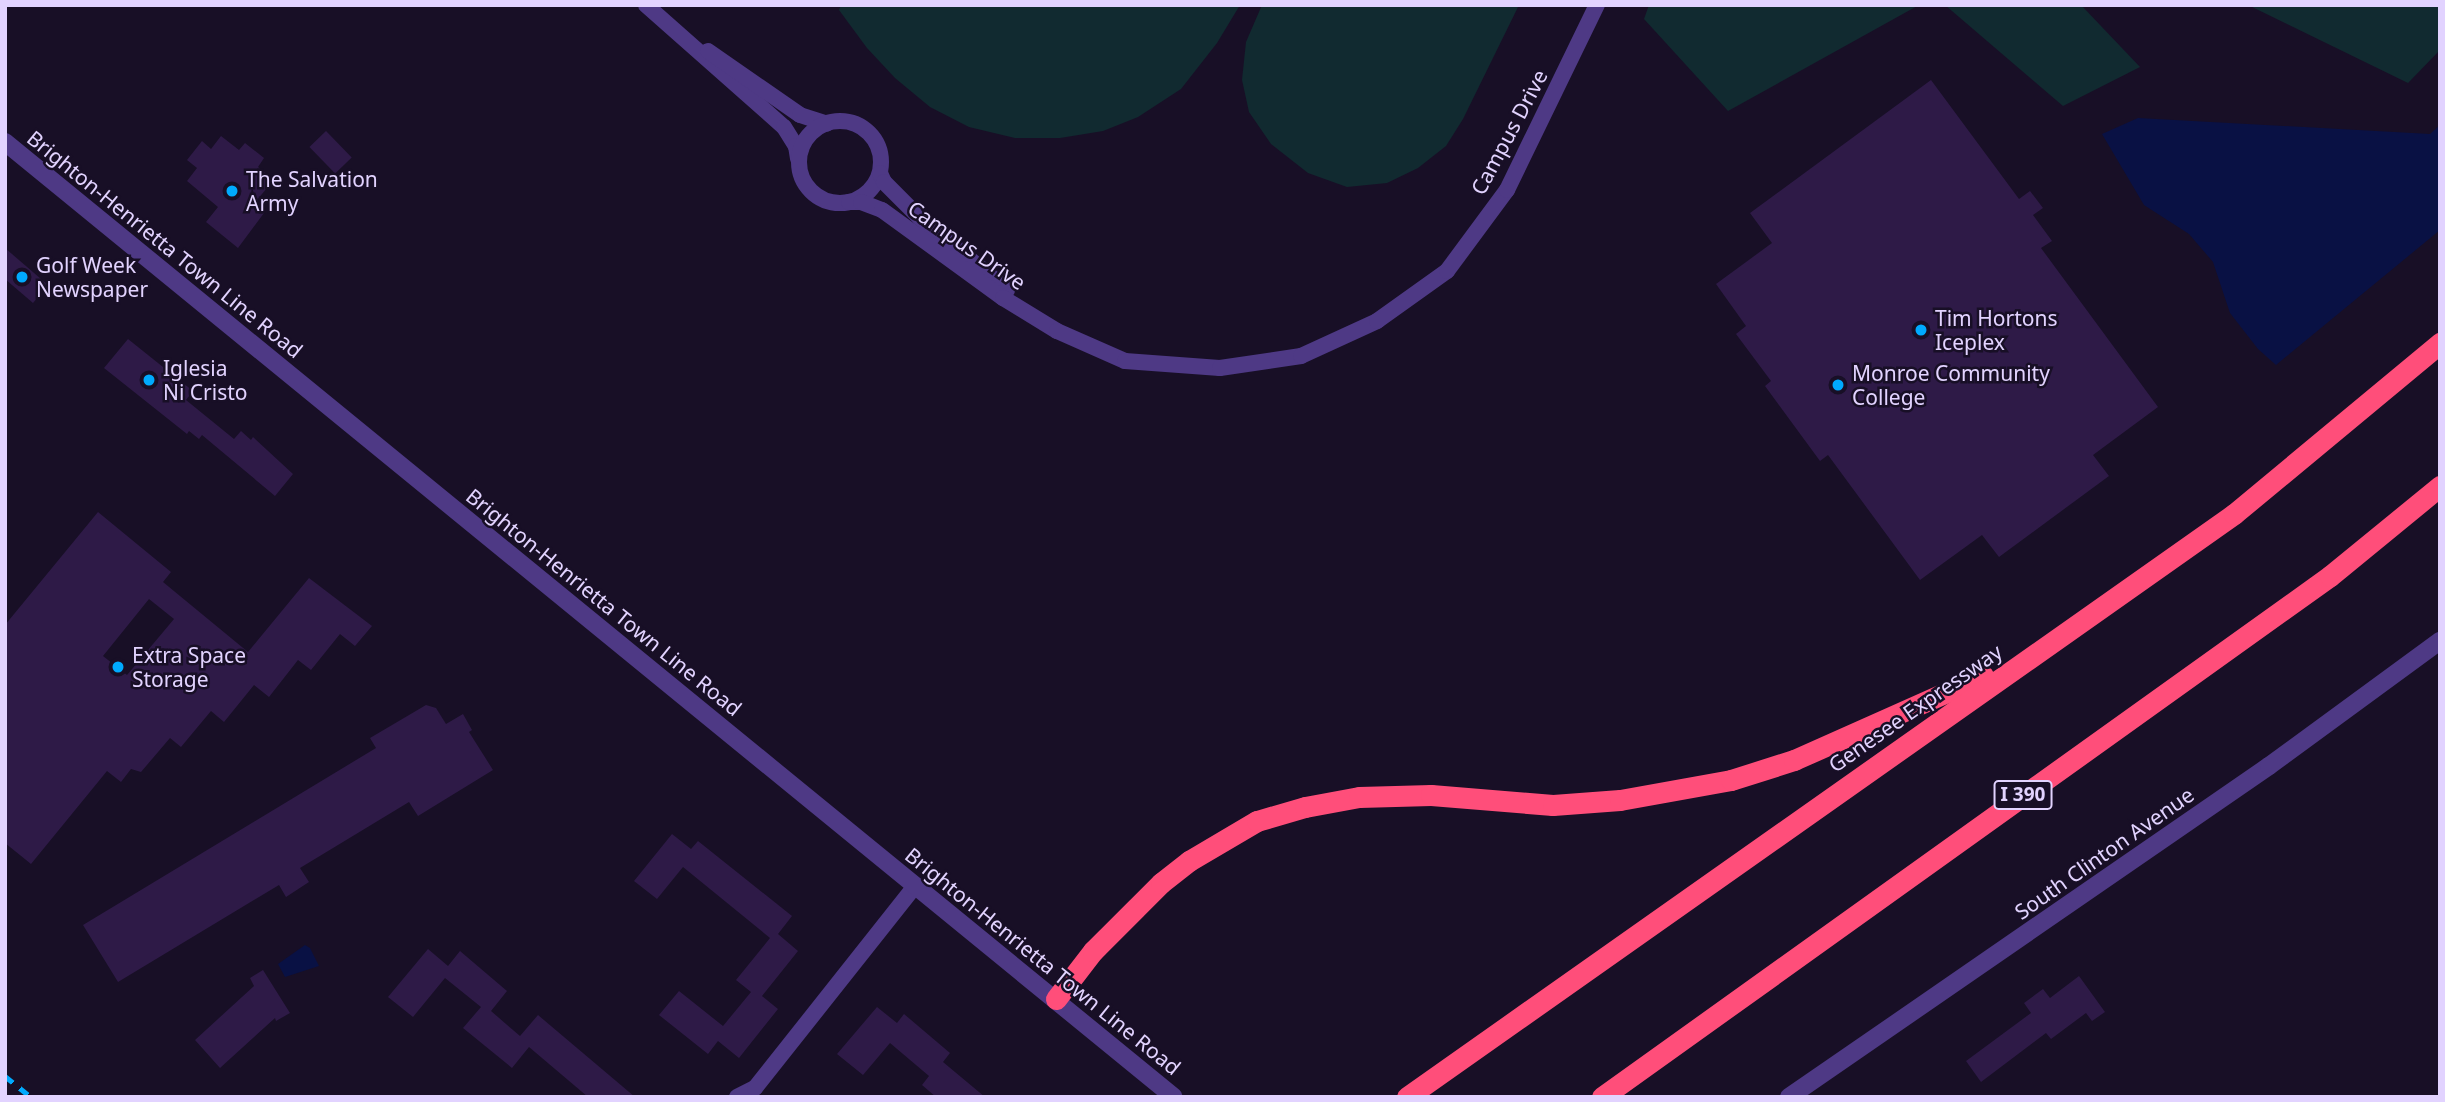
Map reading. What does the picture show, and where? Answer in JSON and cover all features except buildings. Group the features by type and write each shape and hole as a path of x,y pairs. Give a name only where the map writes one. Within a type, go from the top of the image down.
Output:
{"highway":[{"name":"Genesee Expressway","path":"1407,1097 2234,514 2440,342"},
{"name":"I 390","path":"1602,1097 2330,576 2440,486"},
{"path":"1056,999 1093,951 1161,883 1189,861 1257,821 1305,807 1359,797 1431,794 1552,805 1620,800 1731,780 1794,760 1873,728 1956,691 2056,638"}],"street":[{"path":"646,5 683,36 733,85 784,127 796,146 801,175 816,196 828,202 849,202 865,195 880,173 878,146 870,135 846,122 827,124 800,115 683,36"},
{"name":"Campus Drive","path":"849,202 861,202 882,210 991,290 1057,331 1125,361 1220,368 1301,356 1377,321 1447,271 1507,190 1597,5"},
{"path":"799,162 808,136 827,124"},
{"name":"Brighton-Henrietta Town Line Road","path":"5,142 1174,1097"},
{"name":"Campus Drive","path":"880,173 884,182 920,218 1057,331"},
{"name":"South Clinton Avenue","path":"1789,1097 2269,766 2440,641"},
{"path":"737,1097 755,1088 915,886"}],"green space":[{"path":"841,5 1240,5 1217,43 1181,89 1138,117 1103,131 1060,138 1015,138 969,127 930,107 895,78 867,48 839,10"},
{"path":"1262,5 1519,5 1463,119 1446,146 1418,168 1387,183 1347,187 1308,173 1271,144 1249,112 1242,80 1246,42"},
{"path":"1649,5 1919,5 1728,111 1644,19"},
{"path":"1945,5 2081,5 2140,67 2063,106"},
{"path":"2248,5 2440,5 2440,50 2408,83"}],"shaded area":[{"path":"2138,118 2430,134 2440,125 2440,230 2276,365 2258,349 2230,313 2213,262 2189,234 2144,205 2102,134"},
{"path":"305,945 310,948 319,966 285,977 278,964"}],"railway":[{"path":"5,1076 31,1097"}],"place":[{"name":"The Salvation Army","path":"232,191"},
{"name":"Golf Week Newspaper","path":"22,277"},
{"name":"Tim Hortons Iceplex","path":"1921,330"},
{"name":"Iglesia Ni Cristo","path":"149,380"},
{"name":"Monroe Community College","path":"1838,385"},
{"name":"Extra Space Storage","path":"118,667"}]}
